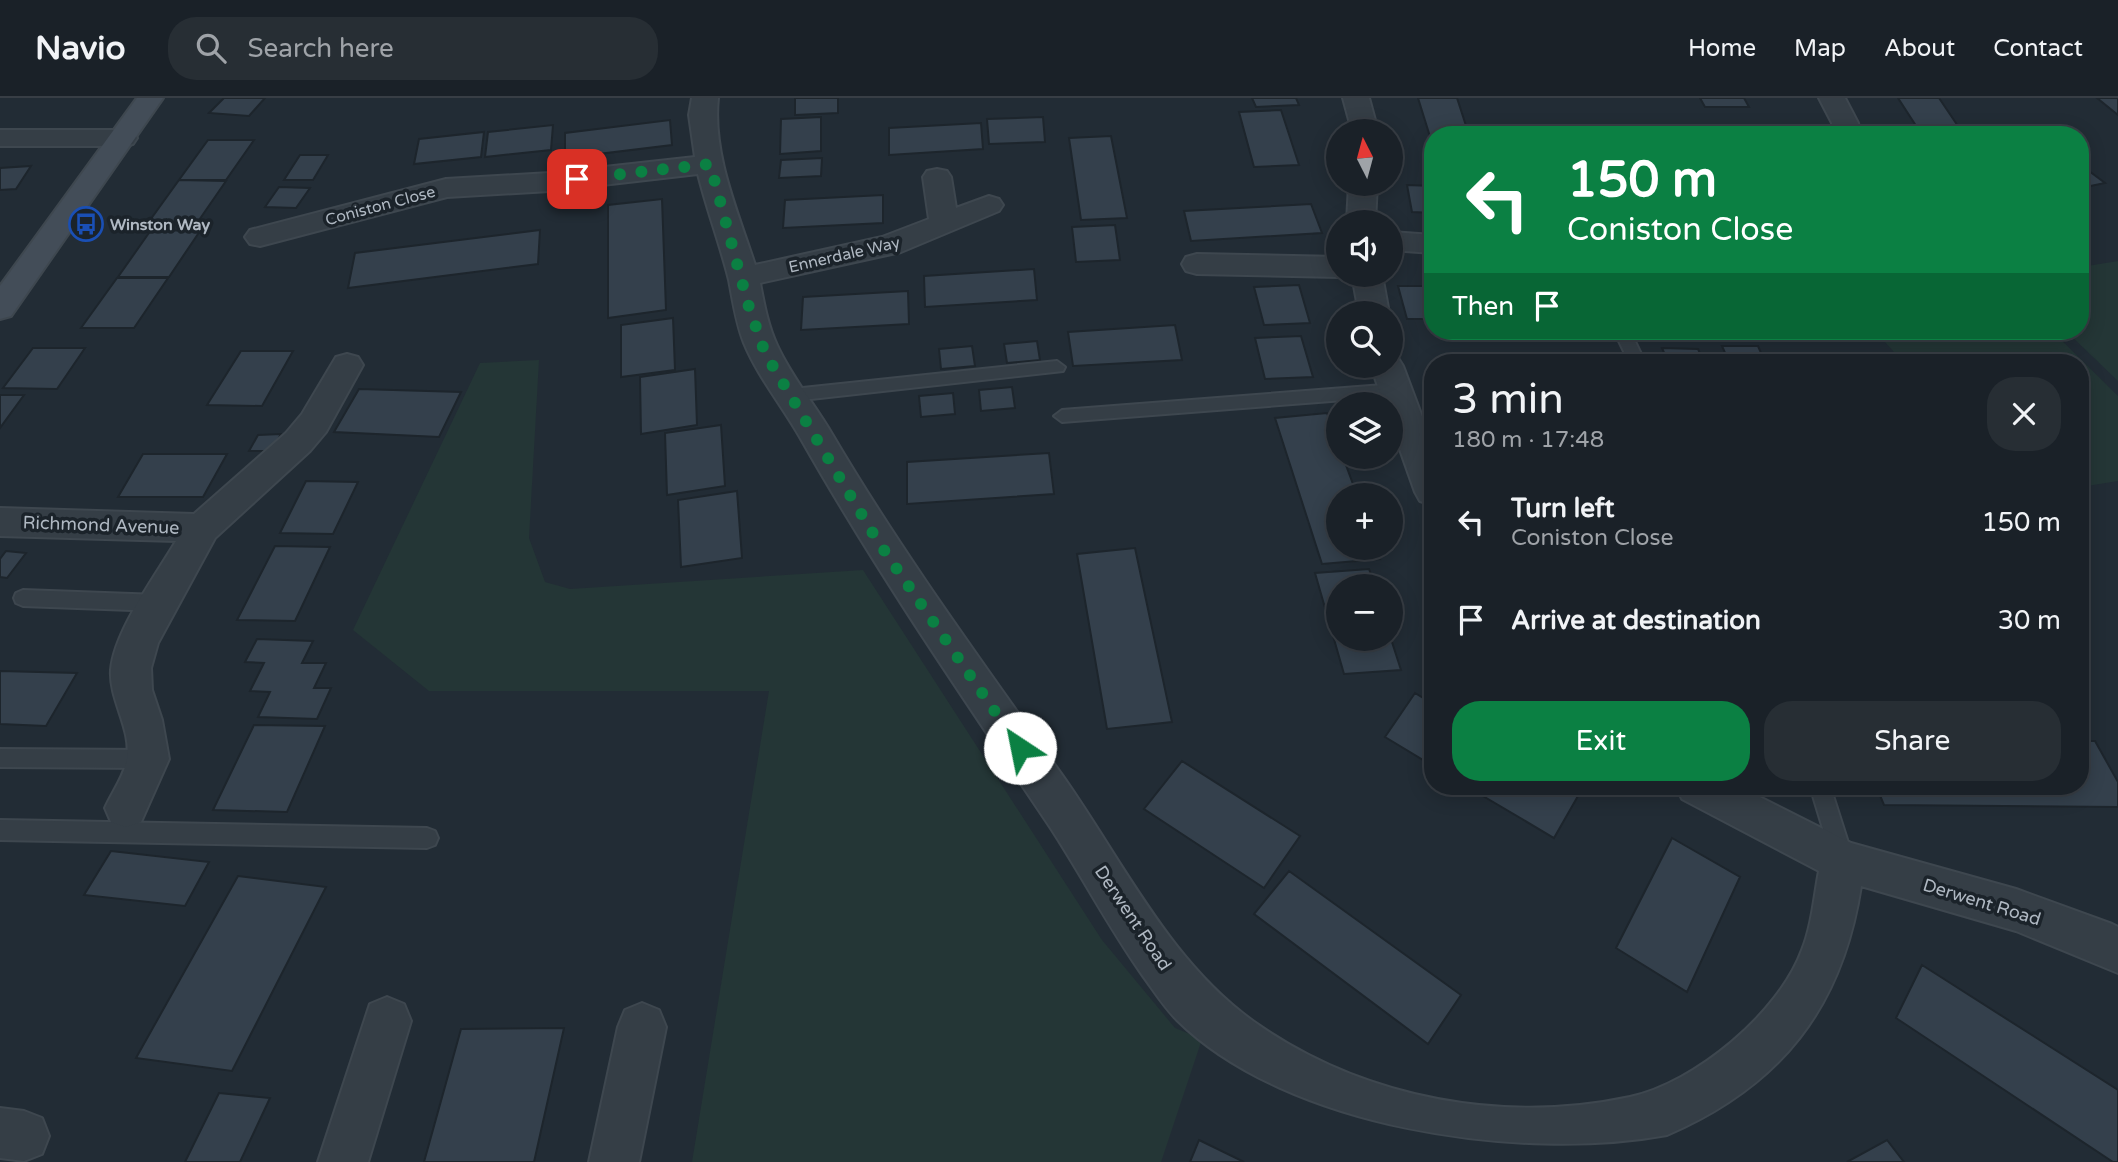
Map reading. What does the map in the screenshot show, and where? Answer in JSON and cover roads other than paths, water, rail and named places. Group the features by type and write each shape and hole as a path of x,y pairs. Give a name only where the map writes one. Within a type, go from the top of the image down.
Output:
{"street":[{"path":"0,309 150,98"},
{"name":"Derwent Road","path":"705,98 702,107 710,164 762,346 877,540 1081,838 1148,946 1193,1004 1256,1053 1327,1092 1431,1129 1504,1138 1563,1140 1613,1132 1662,1112 1697,1093 1771,1038 1812,982 1825,951 1843,861"},
{"path":"1356,98 1361,119"},
{"path":"1832,98 1846,126"},
{"path":"0,138 123,138"},
{"name":"Coniston Close","path":"260,237 302,236 446,188 550,182 710,164"},
{"path":"937,177 944,224"},
{"name":"Ennerdale Way","path":"743,277 890,245 989,205"},
{"path":"1403,242 1424,243"},
{"path":"1197,264 1326,267"},
{"name":"Richmond Avenue","path":"148,759 142,720 132,690 131,668 139,642 202,528 298,442 314,423 347,365"},
{"path":"1392,378 1424,467"},
{"name":"Richmond Avenue","path":"0,522 202,528"},
{"path":"126,808 148,759"},
{"name":"Derwent Road","path":"1715,795 1843,861 2016,911 2096,940 2118,951"},
{"path":"343,1162 387,1021"},
{"path":"614,1162 642,1027"}],"lane":[{"path":"793,396 1057,368"},
{"path":"1062,416 1392,378"},
{"path":"23,598 159,603"},
{"path":"0,758 148,759"},
{"path":"1823,795 1843,861"},
{"path":"0,830 427,838"}],"place":[{"name":"Winston Way","path":"86,224"}]}
